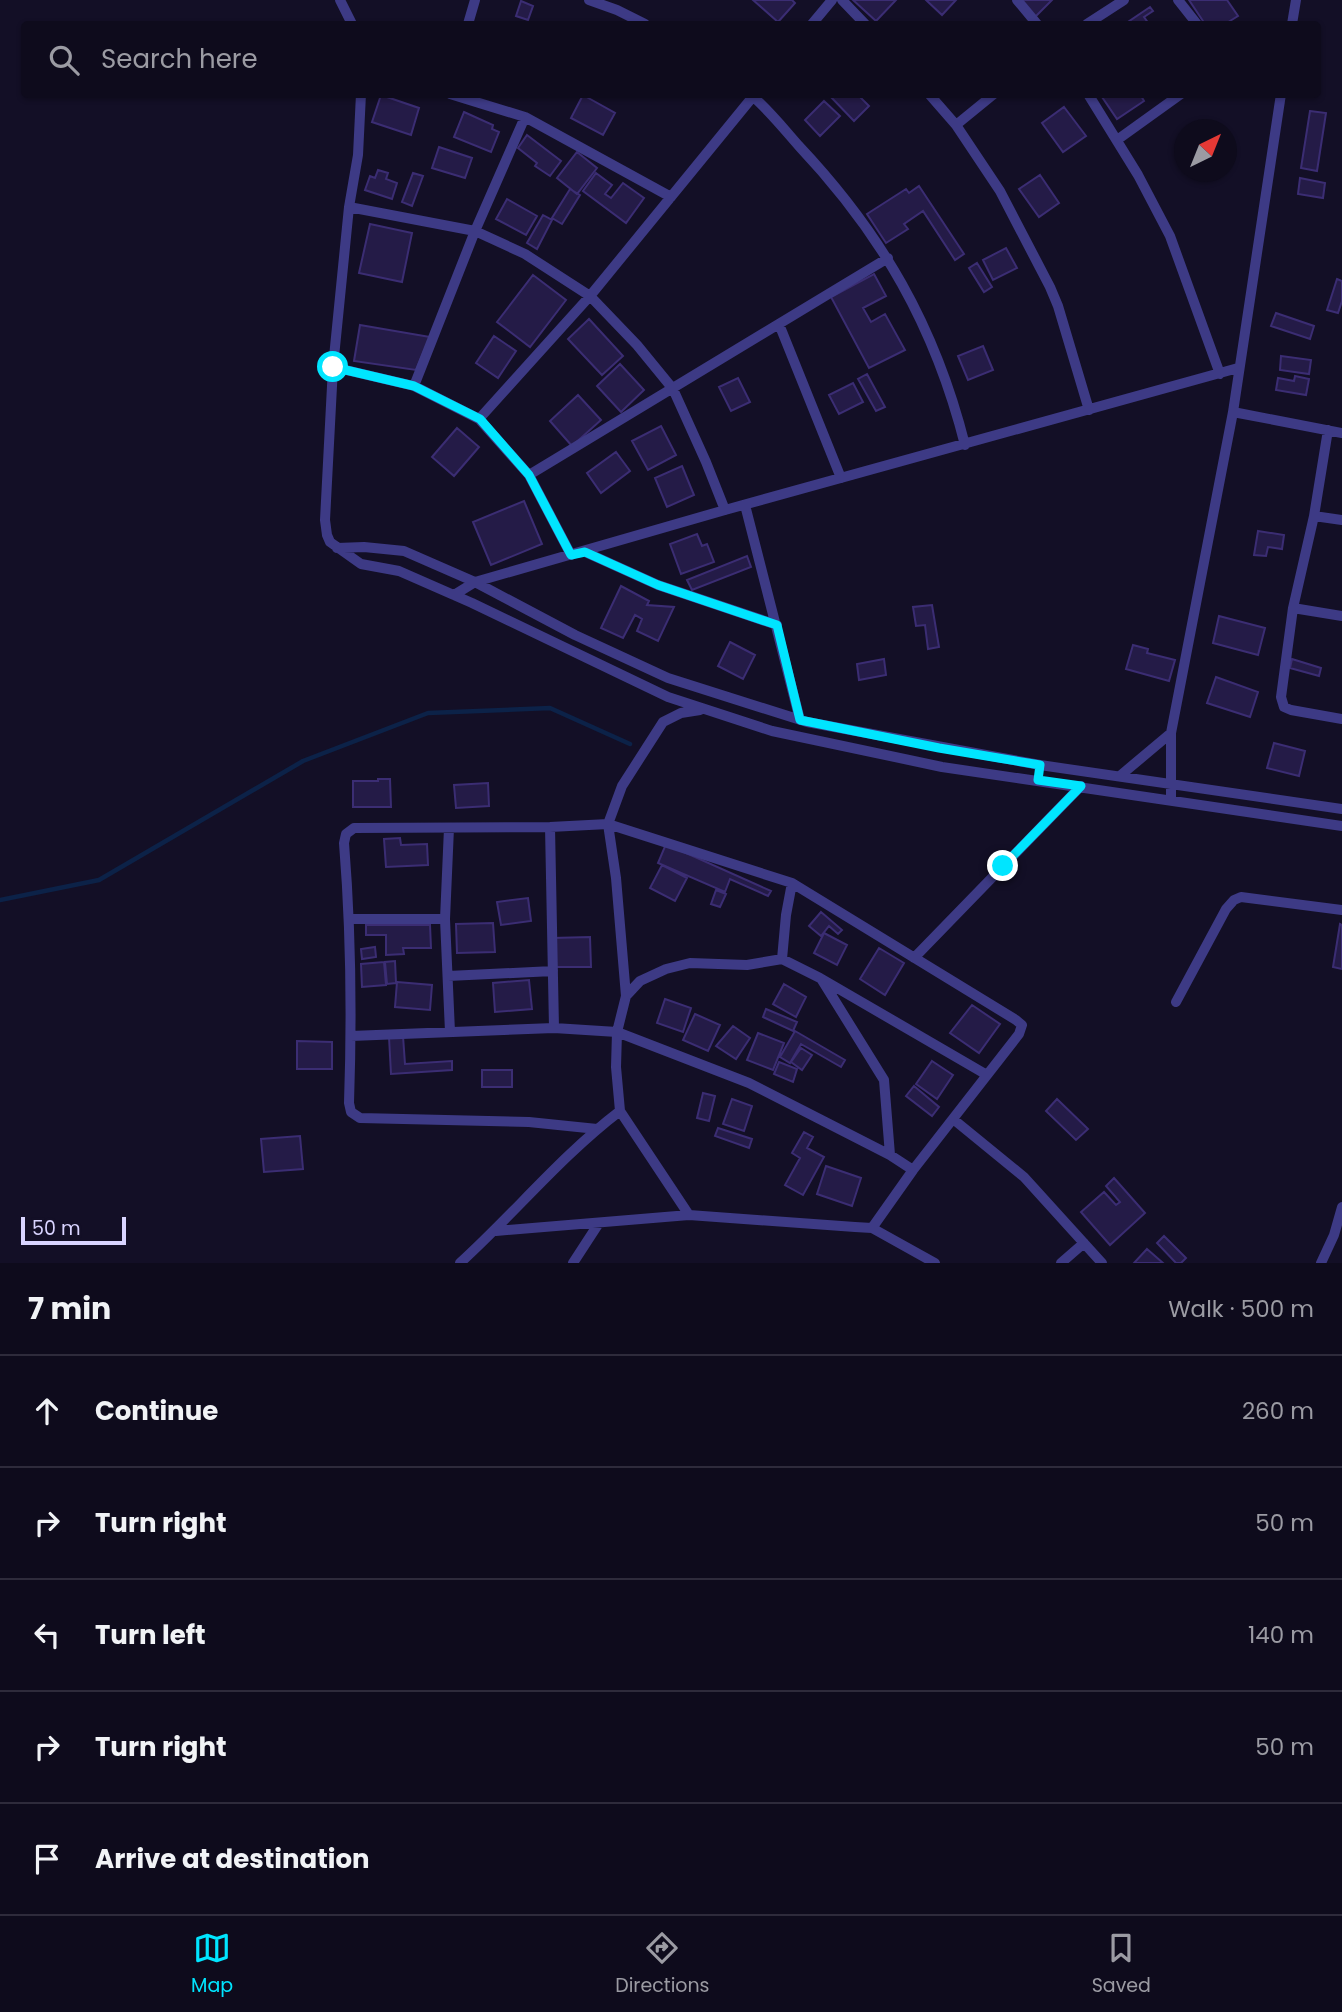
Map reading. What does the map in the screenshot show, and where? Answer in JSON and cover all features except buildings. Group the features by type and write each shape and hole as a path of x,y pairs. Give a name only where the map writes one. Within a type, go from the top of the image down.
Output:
{"street":[{"path":"340,0 350,21"},
{"path":"469,21 475,0"},
{"path":"589,0 639,21"},
{"path":"814,21 832,0"},
{"path":"842,0 862,21"},
{"path":"1017,0 1034,21"},
{"path":"1092,21 1124,0"},
{"path":"1178,0 1195,21"},
{"path":"1292,21 1296,0"},
{"path":"361,98 358,155 349,208 333,367 325,520 327,535 337,548 361,564 400,571 454,595 668,697 772,731 936,766 1342,826"},
{"path":"463,98 525,117 671,197"},
{"path":"480,419 590,296 751,98"},
{"path":"756,98 825,174 888,257 926,328 953,397 965,445"},
{"path":"932,98 956,125 1000,191 1050,287 1089,410"},
{"path":"956,125 989,98"},
{"path":"1091,98 1138,175 1170,236 1220,374"},
{"path":"1117,140 1175,98"},
{"path":"1171,800 1171,733 1233,412 1281,98"},
{"path":"414,386 475,231 525,117"},
{"path":"349,208 475,231 525,254 590,296 637,345 673,389 725,510"},
{"path":"529,475 888,257"},
{"path":"779,324 841,478"},
{"path":"333,367 414,386 480,419 529,475 571,555"},
{"path":"454,595 475,582 1238,368"},
{"path":"1233,412 1342,433"},
{"path":"1328,430 1314,516 1293,608 1281,697 1284,707 1291,710 1342,719"},
{"path":"745,505 800,720"},
{"path":"1314,516 1342,520"},
{"path":"337,548 364,547 404,551 475,582 575,635 668,678 800,720 1040,765 1342,809"},
{"path":"585,552 658,585 777,625"},
{"path":"1293,608 1342,616"},
{"path":"736,719 742,701"},
{"path":"690,1215 620,1111 616,1067 617,1032 626,996 616,878 608,824 622,786 663,722 681,713 702,710"},
{"path":"831,727 831,744"},
{"path":"1121,775 1171,733"},
{"path":"936,766 939,748"},
{"path":"1038,780 1040,765"},
{"path":"914,958 1081,786"},
{"path":"1274,799 1274,816"},
{"path":"597,1129 529,1122 360,1118 351,1112 350,919 344,843 346,834 354,828 608,824 792,883 1022,1025 1018,1034 913,1170 872,1228"},
{"path":"550,827 554,1028"},
{"path":"449,828 446,919 450,1032"},
{"path":"782,959 792,883"},
{"path":"1176,1002 1226,909 1234,900 1241,897 1342,910"},
{"path":"350,919 446,919"},
{"path":"626,996 640,981 666,969 690,963 747,965 782,959 820,978 987,1075"},
{"path":"448,976 553,971"},
{"path":"820,978 884,1080 890,1155"},
{"path":"351,1036 554,1028 617,1032 749,1083 890,1155 913,1170"},
{"path":"460,1263 496,1231 597,1129 620,1111"},
{"path":"953,1119 1024,1177 1102,1263"},
{"path":"1321,1263 1335,1235 1341,1213"},
{"path":"496,1231 690,1215 872,1228 935,1263"},
{"path":"573,1263 599,1223"},
{"path":"1061,1263 1084,1242"}],"waterway":[{"path":"0,900 99,880 303,761 428,713 550,708 630,744"}],"route":[{"path":"333,367 414,386 480,419 529,475 571,555 585,552 658,585 777,625 800,720 1040,765 1038,780 1081,786 1003,866"}]}
